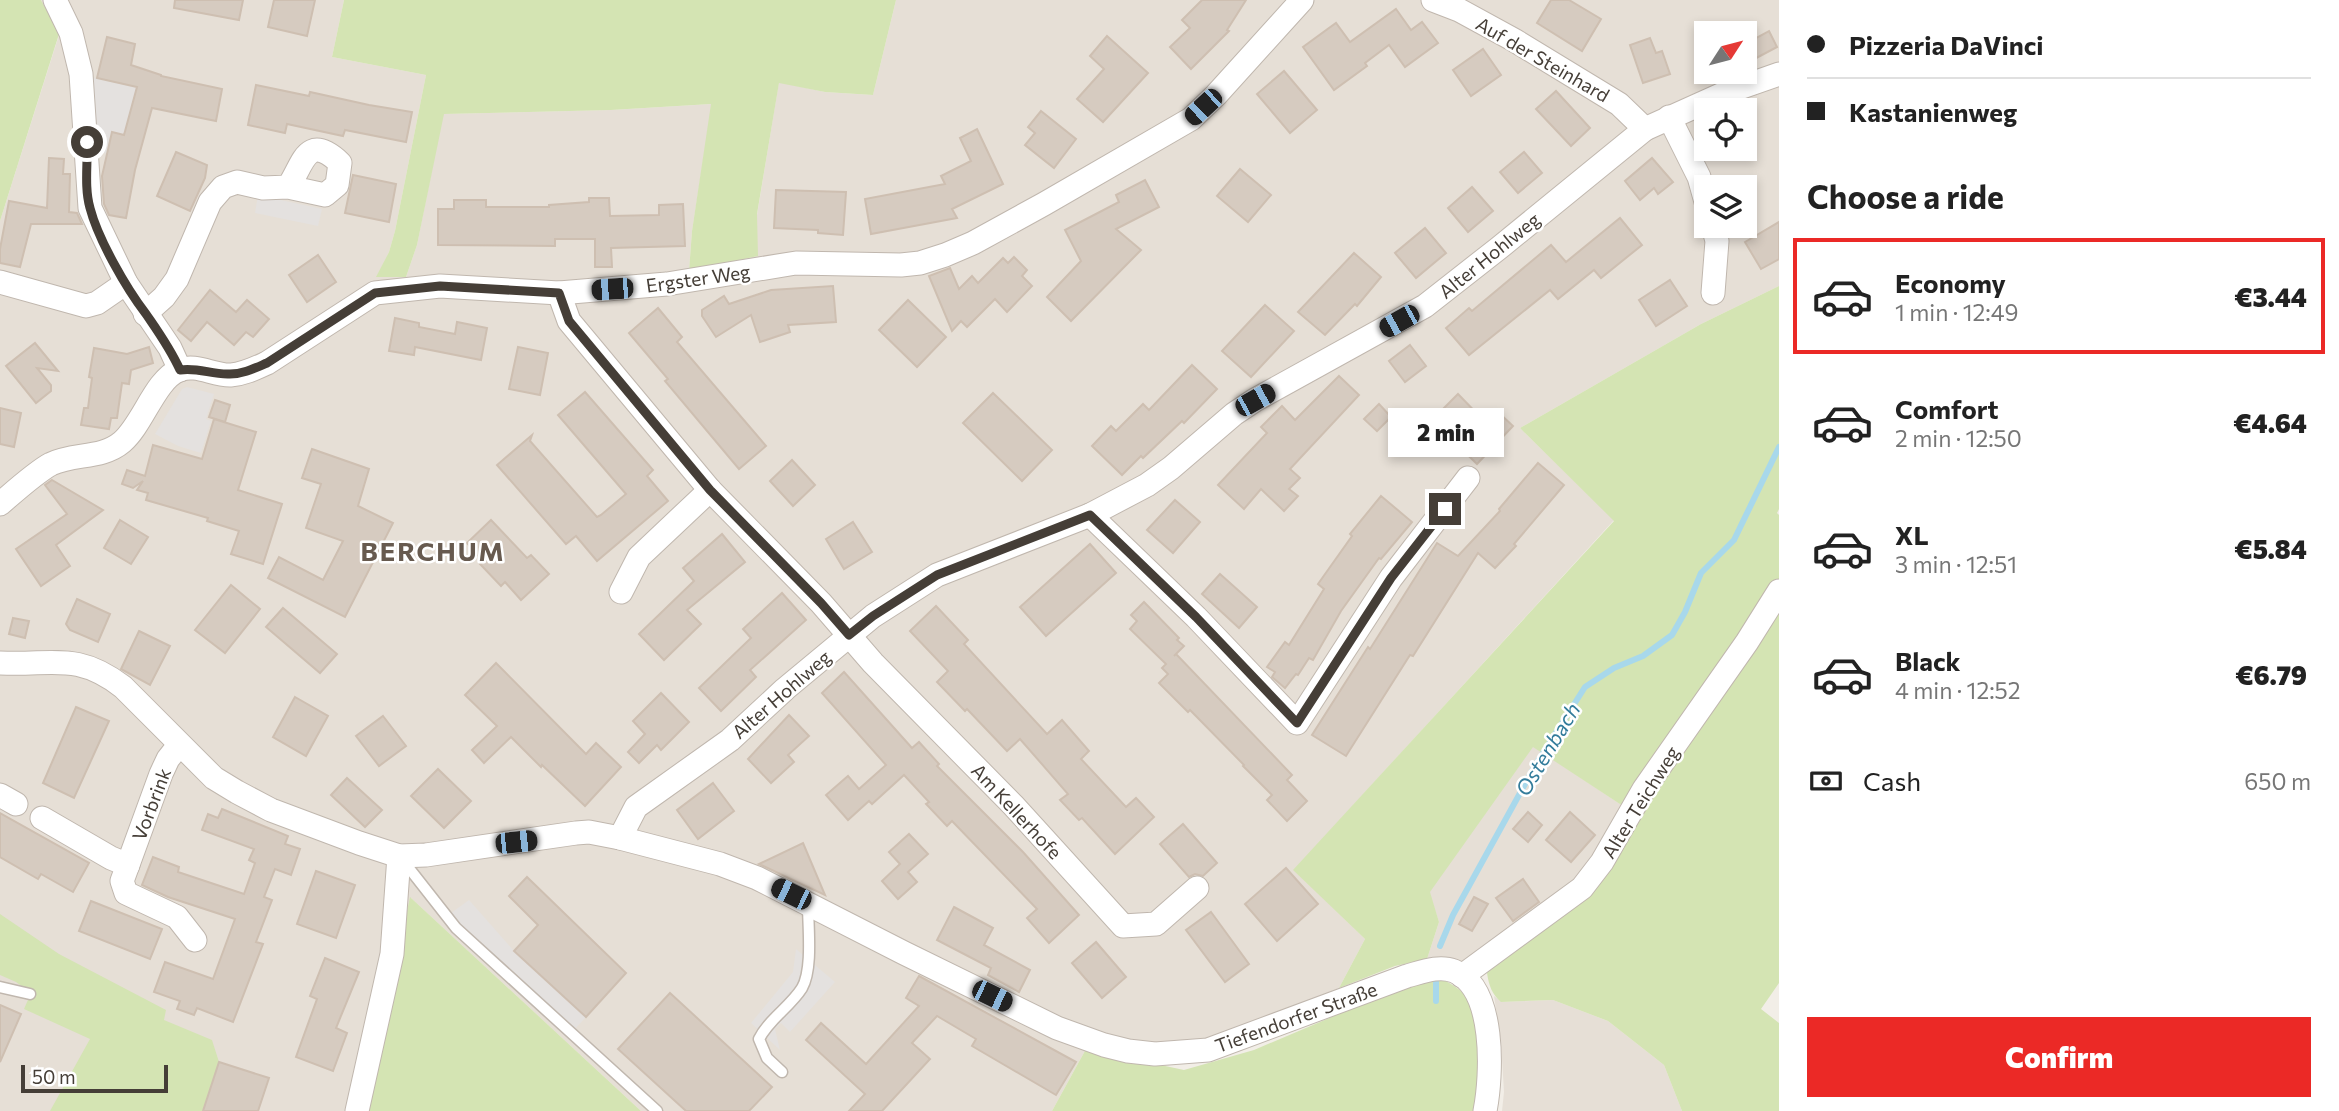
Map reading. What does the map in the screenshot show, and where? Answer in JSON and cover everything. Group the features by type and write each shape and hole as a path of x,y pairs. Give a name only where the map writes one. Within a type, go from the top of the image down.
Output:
{"street":[{"path":"0,503 51,464 113,449 134,429 171,375 180,370 170,348 126,283 90,208 81,74 71,33 55,0"},
{"name":"Ergster Weg","path":"180,370 192,368 232,375 250,370 267,363 375,293 440,286 559,293 667,285 796,263 901,265 920,263 945,255 1032,211 1191,119 1216,96 1302,0"},
{"name":"Auf der Steinhard","path":"1433,0 1459,10 1514,40 1619,104 1645,129"},
{"name":"Alter Hohlweg","path":"620,838 636,807 656,790 730,740 882,609 937,575 1090,515 1147,485 1255,400 1425,306 1645,129 1724,93 1779,74"},
{"path":"1669,117 1698,175"},
{"path":"145,314 164,297 177,279 216,193 237,182 262,188 288,187"},
{"path":"1713,293 1716,238"},
{"path":"0,282 86,306 97,303 126,283"},
{"path":"559,293 569,321 710,490 849,635"},
{"path":"1090,515 1196,617 1297,723 1391,578 1468,478"},
{"path":"621,592 639,557 710,490"},
{"name":"Alter Teichweg","path":"1462,975 1582,888 1602,862 1644,789 1747,642 1779,591"},
{"name":"Am Kellerhofe","path":"849,635 1013,805 1123,926 1156,924 1197,888"},
{"name":"Tiefendorfer Straße","path":"0,663 55,661 85,666 106,675 132,696 214,778 271,810 359,844 399,856 426,855 589,832 720,864 757,878 1057,1028 1128,1051 1176,1054 1208,1050 1407,976 1441,969 1462,975"},
{"name":"Vorbrink","path":"179,745 161,774 122,881 126,893 177,917 195,940"},
{"name":"Vorbrink","path":"42,818 128,865"},
{"path":"357,1111 392,954 399,856"},
{"path":"1462,975 1481,1001 1485,1020 1490,1089 1485,1111"}],"lane":[{"path":"399,856 456,928 657,1111"},
{"path":"782,1072 767,1058 759,1040 765,1028 801,989 807,975 808,903"},
{"path":"0,987 30,994"}],"shaded area":[{"path":"41,0 344,0 332,57 426,75 395,231 377,277 406,277 417,245 443,114 611,110 712,104 692,231 689,271 757,256 757,215 779,82 825,92 873,95 896,0 1779,0 1779,286 1701,324 1520,428 1614,520 1294,870 1365,939 1339,988 1231,1034 1180,1045 1086,1049 1052,1111 641,1111 411,898 366,1111 0,1111 0,221 59,35"},
{"path":"97,78 137,88 124,135 112,132 107,154 91,146 87,79"},
{"path":"258,195 322,209 318,226 255,213"},
{"path":"187,387 214,394 206,419 211,421 201,453 178,446 155,434 182,389"},
{"path":"1533,746 1629,810 1572,887 1466,962 1427,959 1439,922 1429,892"},
{"path":"469,900 514,951 586,1017 571,1033 447,916"},
{"path":"796,949 835,982 790,1032 781,1023 775,1029 780,1050 751,1023 793,972"},
{"path":"1494,996 1502,1002 1553,1000 1608,1021 1664,1065 1682,1111 1502,1111 1504,1092 1501,1042"}],"green space":[{"path":"0,0 41,0 59,34 0,221"},
{"path":"344,0 896,0 873,95 825,92 779,83 757,214 758,256 689,271 692,231 711,104 611,110 444,114 417,245 406,277 376,277 389,252 395,231 426,75 332,57"},
{"path":"1779,286 1779,983 1761,1009 1779,1023 1779,1111 1682,1111 1664,1065 1608,1021 1553,1000 1501,1002 1491,989 1487,973 1495,961 1593,885 1629,810 1533,747 1430,892 1439,922 1427,959 1395,966 1339,988 1365,939 1293,870 1614,521 1520,428 1701,324"},
{"path":"410,897 641,1111 366,1111"},
{"path":"0,914 59,954 166,1010 164,1020 212,1040 219,1062 203,1111 50,1111 90,1039 24,1009 31,993 0,975"},
{"path":"1444,980 1464,994 1473,1012 1478,1040 1476,1111 1052,1111 1086,1049 1184,1070 1254,1050 1360,1005 1427,981"}],"building":[{"path":"175,0 243,0 239,20 174,8"},
{"path":"274,0 315,0 307,36 268,27"},
{"path":"1202,0 1246,0 1227,30 1229,31 1191,69 1170,47 1190,28 1182,20"},
{"path":"1551,0 1569,0 1601,19 1582,51 1537,23"},
{"path":"1396,9 1411,30 1422,22 1438,43 1405,67 1389,45 1365,63 1367,66 1334,90 1303,47 1336,23 1350,42"},
{"path":"1769,31 1777,47 1757,58 1757,38"},
{"path":"1107,36 1148,73 1103,122 1077,99 1104,69 1090,56"},
{"path":"107,37 135,44 131,65 161,76 222,89 216,121 152,108 135,170 126,218 109,215 104,204 102,176 112,132 124,135 137,87 97,78"},
{"path":"1650,38 1656,53 1662,51 1670,74 1643,83 1630,45"},
{"path":"1483,49 1501,75 1471,96 1453,70"},
{"path":"1284,71 1317,110 1290,133 1257,94"},
{"path":"256,85 309,96 310,92 412,112 406,142 345,130 343,136 287,124 285,133 248,125"},
{"path":"1556,91 1590,128 1571,146 1536,109"},
{"path":"1041,111 1076,139 1054,168 1025,145 1035,133 1028,127"},
{"path":"977,129 1003,184 952,209 957,218 871,234 865,199 945,184 941,176 971,161 960,138"},
{"path":"176,152 207,165 205,178 190,211 157,196"},
{"path":"1524,152 1542,173 1518,193 1500,172"},
{"path":"49,158 64,159 63,174 70,174 69,212 77,213 82,224 31,224 20,267 0,263 9,201 47,208"},
{"path":"1652,158 1673,182 1658,194 1654,188 1640,200 1625,181"},
{"path":"1240,169 1271,195 1248,222 1217,196"},
{"path":"353,175 396,184 389,222 345,213"},
{"path":"1145,180 1159,207 1116,229 1141,250 1071,321 1047,297 1081,261 1065,230 1119,202 1116,195"},
{"path":"1472,187 1493,211 1468,232 1448,208"},
{"path":"776,190 846,192 843,235 818,233 818,230 774,228"},
{"path":"589,198 609,198 610,216 659,215 659,205 683,204 685,246 611,248 612,267 595,267 595,239 555,239 555,246 438,245 438,209 454,209 454,200 486,200 486,207 549,207 589,202"},
{"path":"1620,218 1642,245 1601,278 1594,270 1558,299 1550,290 1469,355 1446,328 1469,308 1472,311 1551,245 1566,262"},
{"path":"1779,222 1779,259 1761,269 1745,242 1757,238 1757,235"},
{"path":"1425,228 1446,253 1416,278 1395,253"},
{"path":"1354,253 1381,277 1357,306 1355,304 1325,335 1298,312"},
{"path":"318,255 336,282 307,302 289,275"},
{"path":"1014,257 1027,270 1022,276 1032,286 1007,312 995,299 967,327 961,321 952,331 929,276 950,268 959,289 972,276 978,283 1003,258 1008,263"},
{"path":"1670,280 1687,306 1656,326 1639,300"},
{"path":"833,286 836,322 788,325 790,332 760,342 751,315 716,337 702,316 702,310 724,296 729,304 771,290"},
{"path":"210,290 236,312 247,300 269,319 253,337 246,332 234,345 207,322 191,341 178,330"},
{"path":"908,300 946,337 917,367 879,330"},
{"path":"1265,305 1294,331 1251,377 1222,351"},
{"path":"658,308 682,337 677,342 766,446 739,469 665,381 668,379 629,333"},
{"path":"395,318 419,323 419,327 455,334 457,322 487,328 481,360 415,347 414,355 389,351"},
{"path":"35,343 58,371 37,368 51,385 51,391 36,403 6,366"},
{"path":"1410,345 1426,366 1405,382 1389,361"},
{"path":"149,347 153,363 131,370 129,384 122,383 117,418 111,418 109,429 81,425 84,408 88,408 94,348 127,354"},
{"path":"518,347 548,353 540,395 509,389"},
{"path":"1192,365 1217,389 1184,423 1182,421 1122,475 1092,446 1111,426 1116,431 1143,404 1149,410"},
{"path":"1339,376 1359,395 1290,469 1300,478 1289,489 1298,496 1284,511 1261,489 1244,509 1218,485 1267,433 1261,427 1282,406 1295,420"},
{"path":"585,392 653,470 647,476 668,501 597,561 576,536 566,544 497,465 532,435 530,441 597,517 601,515 626,494 558,415"},
{"path":"993,393 1052,450 1022,481 963,423"},
{"path":"1458,394 1488,425 1499,413 1513,426 1477,464 1432,420"},
{"path":"215,400 230,405 225,422 209,417"},
{"path":"1379,404 1391,417 1377,431 1364,419"},
{"path":"0,408 21,413 14,447 0,444"},
{"path":"214,419 256,432 238,490 282,504 263,564 231,554 239,531 207,521 208,518 146,500 148,493 137,490 143,481 133,488 122,484 127,470 145,476 153,445 202,459"},
{"path":"312,449 369,469 358,506 393,523 345,617 268,578 279,557 323,580 343,541 306,528 321,484 302,478"},
{"path":"792,460 815,485 793,506 770,481"},
{"path":"1538,463 1564,485 1495,568 1478,553 1346,756 1312,735 1437,543 1458,556 1500,511"},
{"path":"52,480 103,510 56,545 70,566 41,586 16,549 67,514 45,485"},
{"path":"1381,496 1412,522 1381,559 1379,558 1341,611 1313,660 1309,658 1285,688 1272,677 1275,672 1267,667 1285,642 1289,645 1324,589 1318,584 1352,536 1350,534"},
{"path":"1175,500 1200,522 1173,553 1147,530"},
{"path":"120,520 148,537 131,564 104,548"},
{"path":"491,520 527,558 531,555 549,574 521,600 505,582 501,586 480,564 483,561 467,543"},
{"path":"853,522 872,552 844,569 826,539"},
{"path":"722,534 745,562 687,610 701,624 664,660 639,634 694,581 683,568"},
{"path":"1090,544 1116,573 1046,636 1020,607"},
{"path":"1220,574 1257,607 1239,628 1202,594"},
{"path":"231,585 260,609 225,653 195,630"},
{"path":"782,593 806,620 750,670 756,677 721,711 699,688 751,638 743,629"},
{"path":"77,599 110,614 98,642 70,630 66,624"},
{"path":"1144,602 1184,646 1176,654 1292,775 1287,780 1307,801 1287,821 1267,800 1272,795 1190,710 1188,712 1159,683 1168,674 1162,668 1166,664 1130,629 1137,621 1131,615"},
{"path":"936,606 968,640 964,644 1047,734 1062,720 1089,751 1081,759 1126,807 1136,798 1154,817 1115,854 1082,818 1079,820 1060,800 1068,794 1020,739 1007,751 937,682 948,671 910,631"},
{"path":"283,608 337,654 320,673 266,627"},
{"path":"13,618 29,621 25,638 9,634"},
{"path":"139,631 170,646 150,685 121,669"},
{"path":"496,663 586,754 596,743 621,767 585,806 511,737 484,763 472,750 497,726 465,695"},
{"path":"844,672 912,748 919,742 939,764 937,766 1023,852 1079,915 1049,943 1027,918 1037,909 952,821 947,826 904,775 872,804 869,801 848,820 826,795 848,776 859,789 886,765 822,693"},
{"path":"661,693 689,722 661,750 657,745 639,763 628,752 645,734 633,721"},
{"path":"295,697 328,716 306,756 273,737"},
{"path":"76,707 109,721 74,798 43,783"},
{"path":"789,715 809,736 788,755 794,762 771,783 748,759"},
{"path":"383,716 406,746 379,766 356,736"},
{"path":"438,769 471,801 444,828 411,796"},
{"path":"347,778 382,810 365,827 331,795"},
{"path":"713,783 734,811 698,839 677,810"},
{"path":"222,809 288,836 285,844 300,849 291,875 275,869 264,897 272,900 256,942 263,944 233,1022 197,1008 194,1015 177,1009 180,1001 154,992 165,962 213,979 235,919 168,897 142,885 153,857 179,867 178,872 244,894 255,863 249,860 254,849 202,830 208,814 218,818"},
{"path":"1528,812 1542,825 1528,842 1513,829"},
{"path":"1570,812 1595,835 1571,862 1546,840"},
{"path":"0,813 89,863 73,892 41,874 38,879 0,857"},
{"path":"1183,824 1217,863 1203,876 1195,874 1189,877 1160,844"},
{"path":"909,834 928,854 908,872 917,882 898,899 882,881 900,864 889,852"},
{"path":"803,843 825,895 759,864"},
{"path":"1286,868 1318,904 1277,941 1245,904"},
{"path":"316,871 355,885 336,938 297,924"},
{"path":"527,877 626,973 586,1017 514,951 538,925 509,896"},
{"path":"1523,879 1539,902 1513,921 1496,898"},
{"path":"1474,897 1488,904 1472,931 1459,924"},
{"path":"91,901 162,929 150,959 79,931"},
{"path":"954,907 993,928 984,945 1030,970 1019,992 988,975 991,968 937,940"},
{"path":"1211,912 1249,964 1225,982 1186,930"},
{"path":"1096,942 1126,977 1102,998 1072,963"},
{"path":"325,958 359,972 336,1028 347,1033 333,1071 296,1057 317,999 310,996"},
{"path":"919,976 1076,1062 1056,1095 972,1046 976,1039 937,1016 912,1043 930,1059 882,1111 849,1111 865,1094 806,1040 821,1023 866,1064 919,1006 906,998"},
{"path":"670,993 772,1087 749,1111 686,1111 618,1049"},
{"path":"0,1005 21,1014 0,1062"},
{"path":"219,1062 269,1078 258,1111 203,1111"}],"waterway":[{"name":"Ostenbach","path":"1440,946 1453,915 1536,764 1585,687 1614,668 1643,656 1672,635 1701,573 1734,540 1779,447"},
{"name":"Ostenbach","path":"1436,976 1436,1001"}],"district":[{"name":"BERCHUM","path":"433,550"}],"route":[{"path":"87,142 87,193 96,225 126,283 170,348 180,370 192,368 232,375 250,370 267,363 375,293 440,286 559,293 569,321 710,490 849,635 911,589 937,575 1090,515 1196,617 1297,723 1391,578 1445,509"}]}
